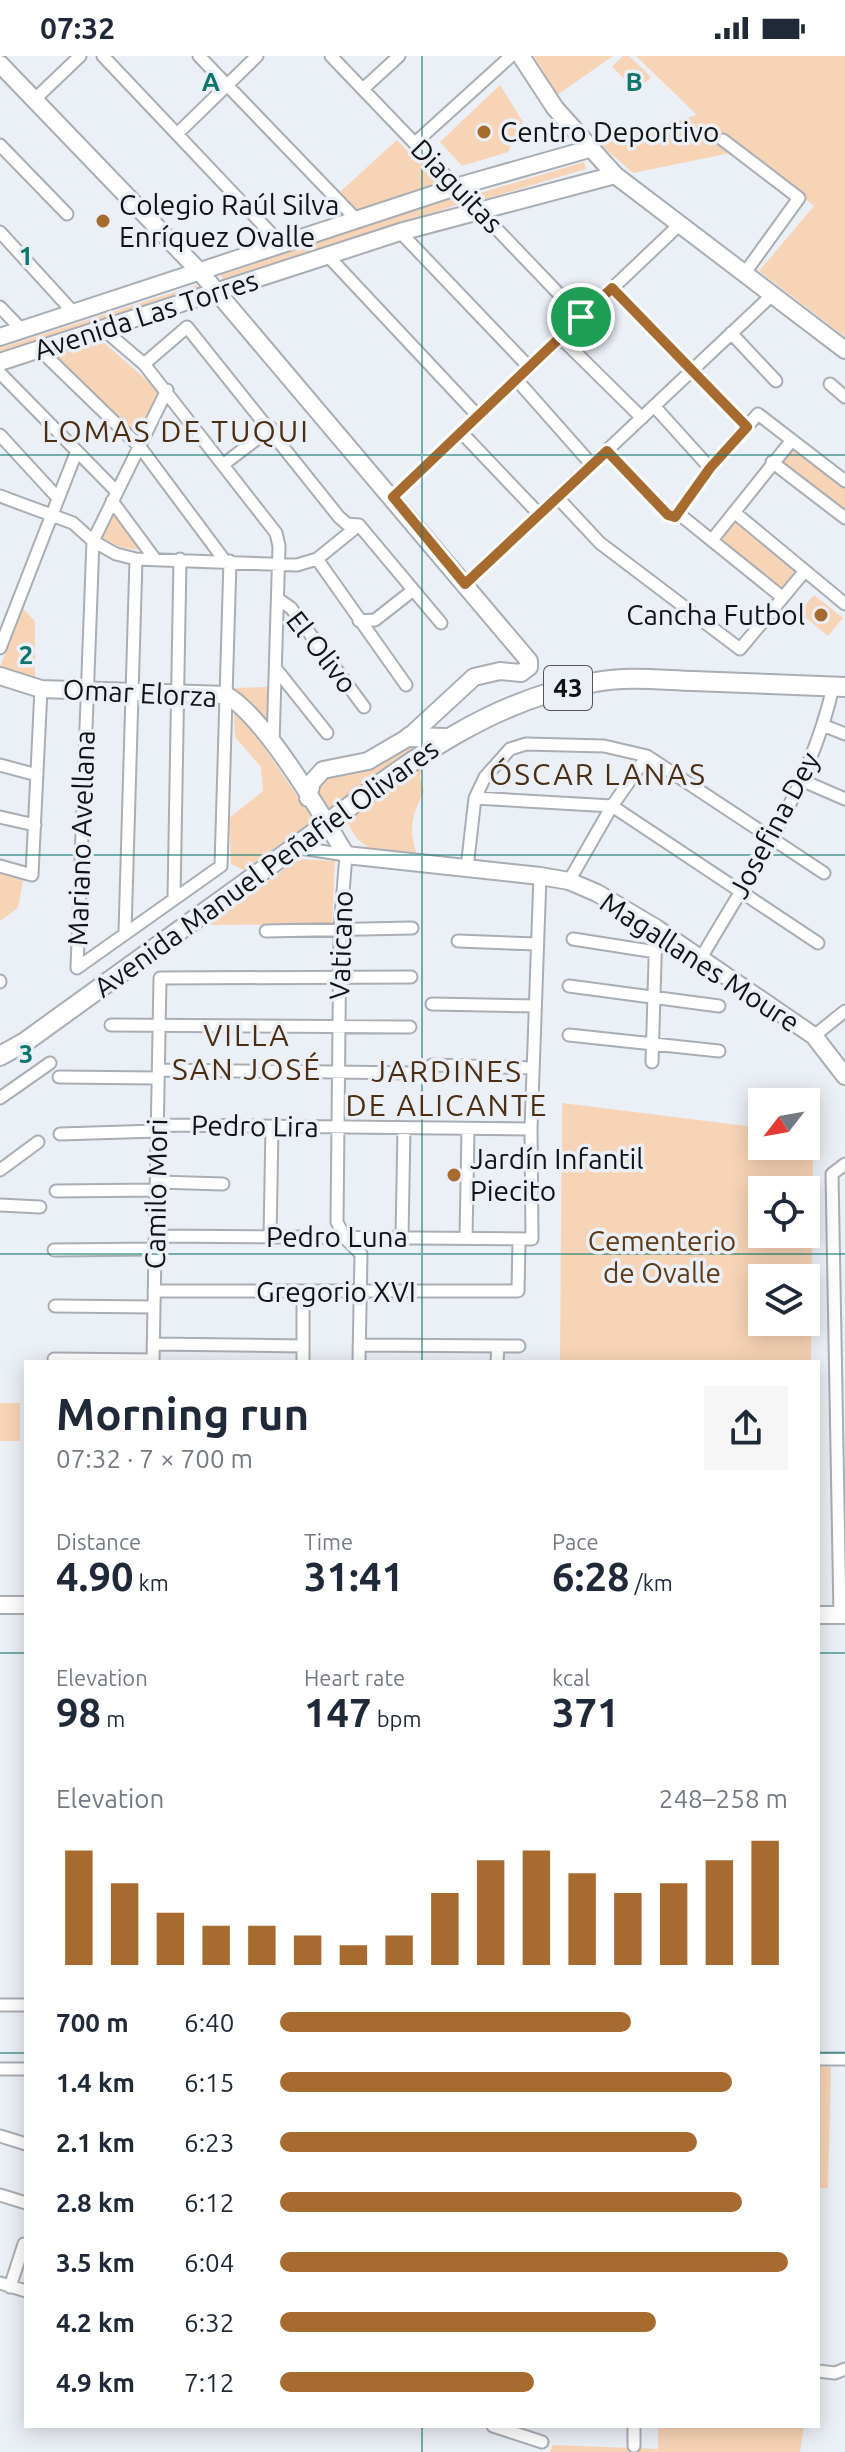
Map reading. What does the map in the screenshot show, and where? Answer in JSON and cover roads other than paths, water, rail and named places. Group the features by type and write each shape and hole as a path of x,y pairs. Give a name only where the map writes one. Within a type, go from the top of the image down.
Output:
{"main road":[{"name":"Avenida Manuel Peñafiel Olivares","path":"0,1056 25,1042 389,775 446,738 497,712 597,681 634,679 839,687"},
{"path":"409,737 446,738"},
{"name":"Avenida Manuel Peñafiel Olivares","path":"0,1066 25,1042"}],"street":[{"path":"103,56 282,245"},
{"path":"199,56 357,220"},
{"path":"177,134 257,56"},
{"name":"Diaguitas","path":"331,56 459,186 581,317"},
{"path":"363,89 399,56"},
{"path":"416,142 511,56"},
{"path":"521,56 555,108 615,175 845,350"},
{"path":"35,99 75,57"},
{"path":"0,64 200,272 528,658 529,667 521,673 500,671 474,677 409,737 368,761 323,770 312,782 308,798"},
{"path":"723,140 799,198 744,274"},
{"path":"0,145 67,214"},
{"name":"Avenida Las Torres","path":"0,337 459,186 589,149"},
{"name":"Avenida Las Torres","path":"0,362 400,232 615,175"},
{"path":"393,497 679,225"},
{"path":"0,232 74,313"},
{"path":"400,232 529,367"},
{"path":"328,256 478,416"},
{"path":"612,288 747,427"},
{"path":"465,584 771,296"},
{"path":"0,307 22,330"},
{"path":"144,364 187,327 271,428 339,517 347,524 359,525 441,623"},
{"path":"103,329 144,364 167,390 276,533 278,599 273,746"},
{"path":"731,333 776,381"},
{"path":"560,337 642,418"},
{"path":"39,349 140,447 227,561 221,866 125,932"},
{"path":"0,373 115,497 155,559"},
{"path":"516,379 592,465"},
{"path":"830,384 845,397"},
{"name":"Mariano Avellana","path":"125,932 77,968 93,541 167,390"},
{"path":"654,406 710,468"},
{"path":"677,516 710,468 758,414 845,481"},
{"path":"224,464 271,428"},
{"path":"461,432 539,514"},
{"path":"0,435 57,497"},
{"path":"712,540 792,440"},
{"path":"607,451 668,515 677,516 712,540 782,597"},
{"path":"0,648 49,515 76,453"},
{"path":"772,462 845,517"},
{"path":"0,496 73,523 93,541 116,554 136,559 297,565 317,559 359,525"},
{"path":"557,497 600,543 740,649 804,572"},
{"path":"734,512 845,604"},
{"path":"125,932 136,559"},
{"path":"174,898 180,559"},
{"path":"317,559 406,685"},
{"path":"359,621 375,620 412,591"},
{"name":"El Olivo","path":"278,599 291,608 364,707"},
{"path":"276,669 282,672 327,733"},
{"name":"Omar Elorza","path":"0,676 41,689 226,695 239,702 273,746 346,855"},
{"name":"Josefina Dey","path":"701,958 739,892 746,889 773,838 825,726 839,687"},
{"path":"0,866 32,875 41,689"},
{"path":"825,726 845,734"},
{"path":"467,868 475,798 485,777 510,749 526,744 604,746 647,756 824,873"},
{"path":"569,881 612,806 647,756"},
{"path":"0,765 37,775"},
{"path":"801,780 845,799"},
{"path":"475,798 612,806 818,943"},
{"path":"0,817 35,825"},
{"path":"294,847 346,855"},
{"name":"Magallanes Moure","path":"346,855 569,881 656,928 814,1036 845,1076"},
{"name":"Vaticano","path":"346,855 340,929 337,1222 345,1238 361,1254 359,1360"},
{"path":"519,1241 532,1239 531,1129 540,876"},
{"path":"266,931 412,928"},
{"path":"652,1062 656,928"},
{"path":"573,939 656,952"},
{"path":"458,941 536,944"},
{"path":"339,977 411,977"},
{"name":"Camilo Mori","path":"153,1360 160,978 339,977"},
{"path":"569,986 719,1006"},
{"path":"432,1004 535,1006"},
{"path":"814,1036 845,1011"},
{"path":"111,1025 410,1027"},
{"path":"569,1035 719,1051"},
{"path":"0,1098 50,1063"},
{"path":"432,1065 533,1068"},
{"path":"59,1077 413,1073"},
{"path":"270,1237 272,1127"},
{"name":"Pedro Lira","path":"60,1134 158,1128 531,1129"},
{"path":"402,1237 404,1128"},
{"path":"466,1238 468,1129"},
{"path":"0,1170 38,1142"},
{"path":"820,1615 842,1615 840,1380 833,1279 832,1174 845,1164"},
{"path":"56,1191 223,1184"},
{"path":"0,1205 40,1207"},
{"name":"Pedro Luna","path":"54,1250 270,1237 519,1241"},
{"name":"Gregorio XVI","path":"154,1291 518,1291 519,1241"},
{"path":"833,1279 845,1270"},
{"path":"303,1293 303,1360"},
{"path":"55,1306 154,1307"},
{"path":"153,1344 303,1346"},
{"path":"359,1345 519,1346"},
{"path":"497,1360 498,1346"},
{"path":"54,1359 104,1360"},
{"path":"840,1380 845,1396"},
{"path":"0,1605 24,1605"},
{"path":"0,2005 24,2005"},
{"path":"820,2059 845,2059"},
{"path":"0,2069 24,2069"},
{"path":"0,2136 24,2143"},
{"path":"0,2195 24,2202"},
{"path":"5,2285 24,2244"},
{"path":"820,2371 835,2373 845,2369"},
{"path":"634,2428 634,2446"},
{"path":"518,2430 542,2442"}],"place":[{"name":"Centro Deportivo","path":"484,132"},
{"name":"Colegio Raúl Silva Enríquez Ovalle","path":"103,221"},
{"name":"Cancha Futbol","path":"821,615"},
{"name":"Jardín Infantil Piecito","path":"454,1175"}],"district":[{"name":"LOMAS DE TUQUI","path":"176,432"},
{"name":"ÓSCAR LANAS","path":"598,775"},
{"name":"VILLA SAN JOSÉ","path":"247,1053"},
{"name":"JARDINES DE ALICANTE","path":"447,1089"}],"park label":[{"name":"Cementerio de Ovalle","path":"662,1257"}]}
